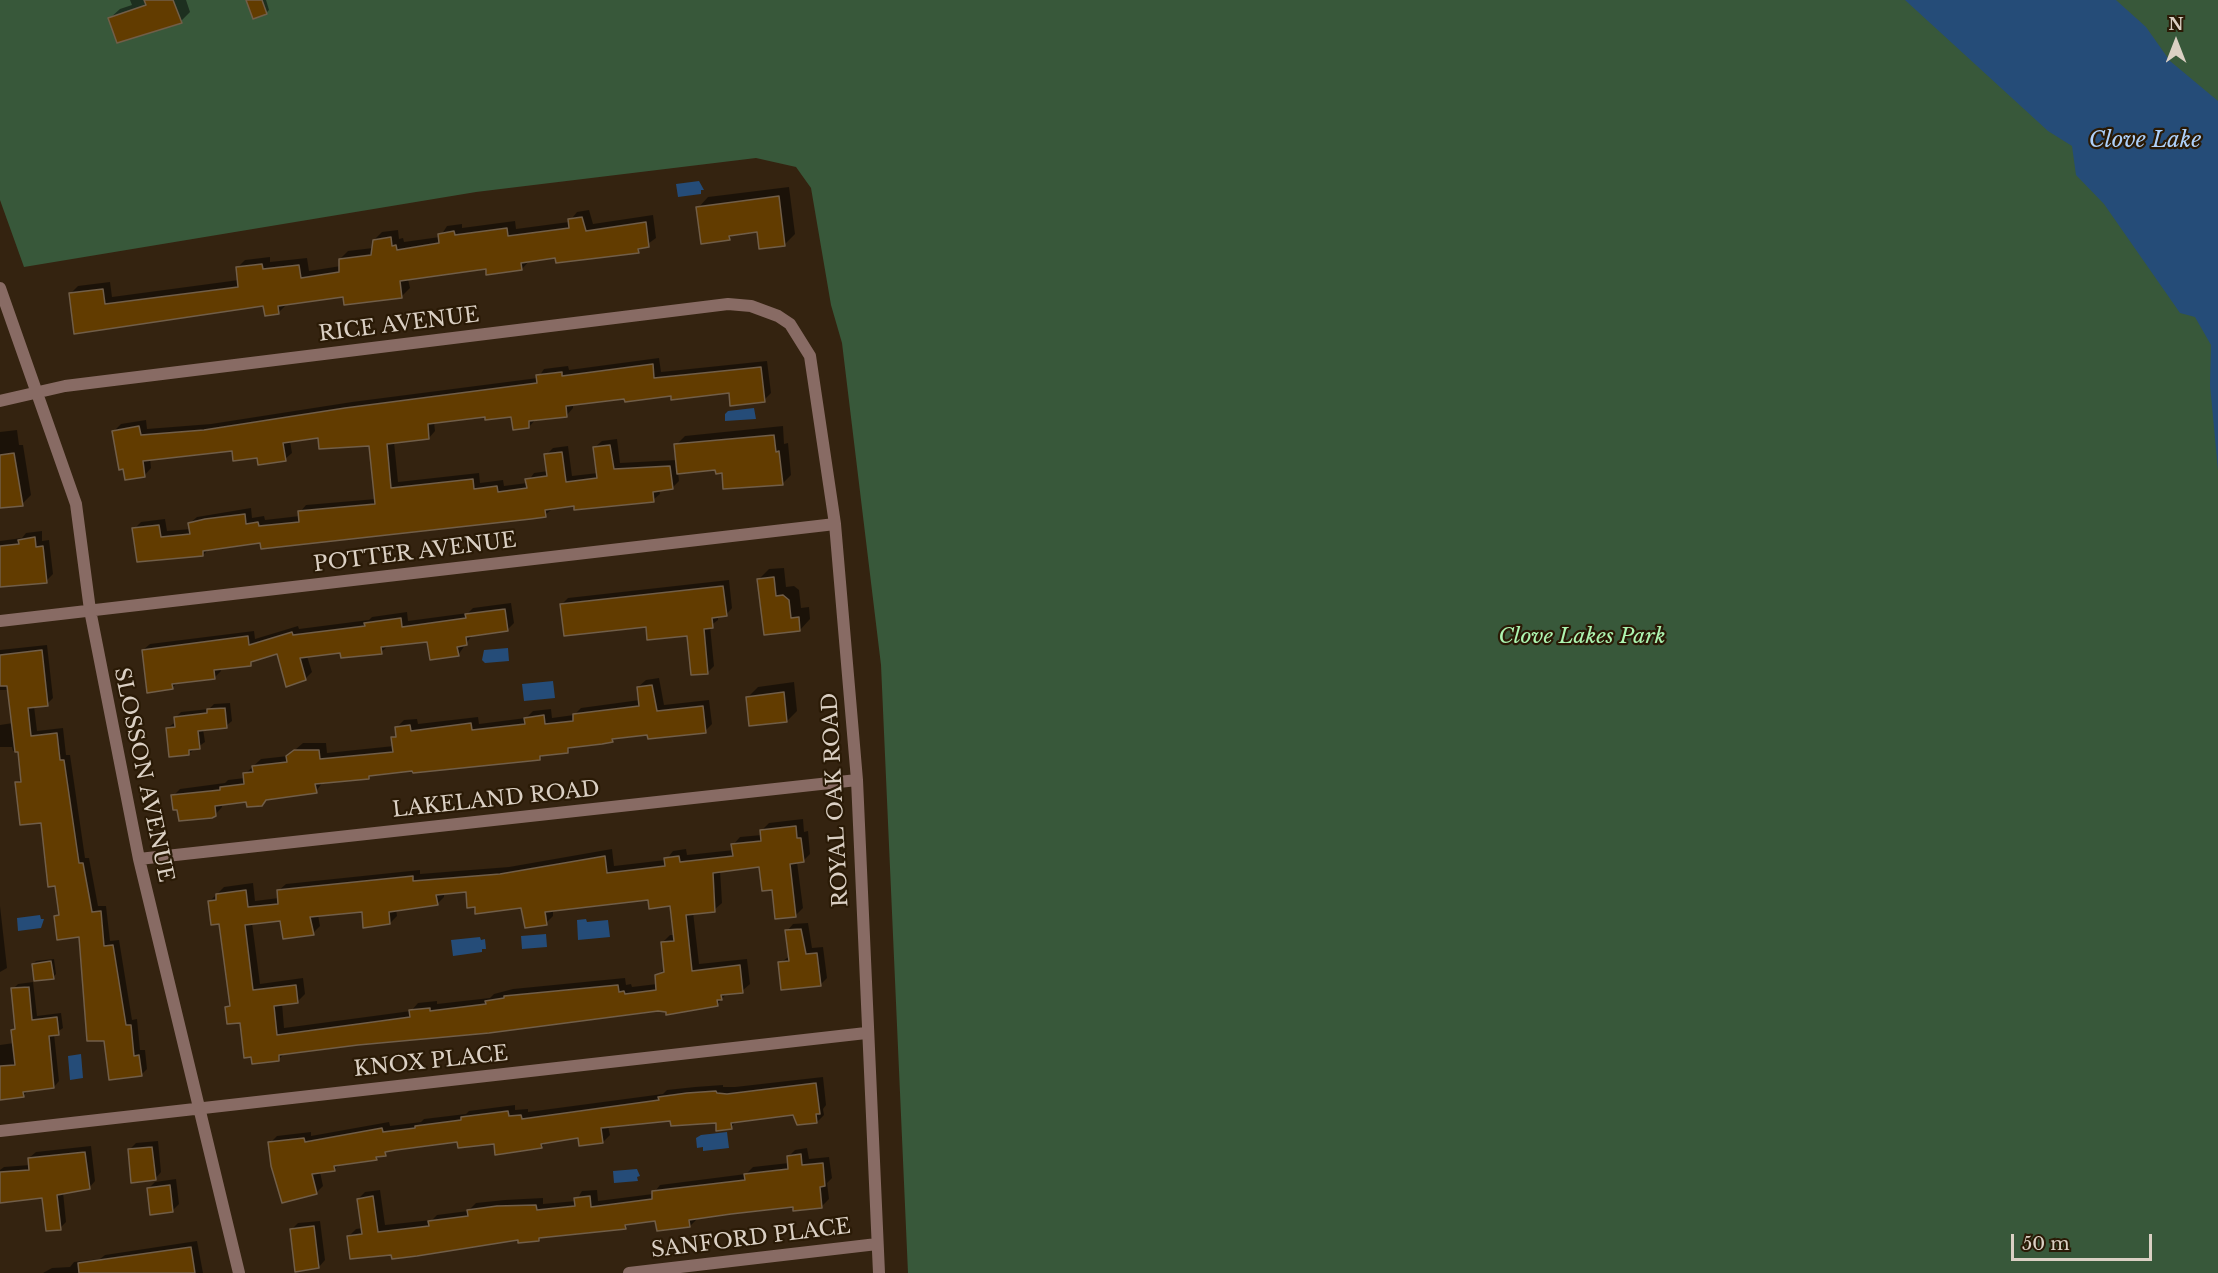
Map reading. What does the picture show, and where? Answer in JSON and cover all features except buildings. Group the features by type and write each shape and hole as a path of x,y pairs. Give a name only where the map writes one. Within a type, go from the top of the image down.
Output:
{"street":[{"name":"SLOSSON AVENUE","path":"0,288 39,393 76,504 90,610 139,859 239,1273"},
{"name":"RICE AVENUE","path":"0,402 65,386 728,304 766,310 790,324 797,331"},
{"name":"ROYAL OAK ROAD","path":"797,331 810,356 835,524 857,780 866,1033 879,1273"},
{"name":"POTTER AVENUE","path":"0,621 835,524"},
{"name":"LAKELAND ROAD","path":"139,859 857,780"},
{"name":"KNOX PLACE","path":"0,1131 866,1033"},
{"name":"SANFORD PLACE","path":"629,1273 877,1244"}],"green space":[{"name":"Clove Lakes Park","path":"0,0 2218,0 2218,1273 908,1273 881,665 842,343 831,305 811,188 796,167 756,158 476,192 24,267 0,200"}],"water":[{"name":"Clove Lake","path":"1905,0 2116,0 2146,27 2170,61 2218,101 2218,470 2210,385 2211,345 2195,317 2180,313 2104,204 2076,175 2072,146 2048,131"},
{"path":"699,181 704,190 701,190 701,194 678,197 676,184"},
{"path":"754,408 756,419 725,421 725,414 728,411"},
{"path":"508,648 509,661 485,663 482,660 484,650"},
{"path":"553,681 555,698 524,701 522,684"},
{"path":"40,915 41,919 44,919 41,928 18,931 17,918"},
{"path":"586,919 587,922 608,920 610,937 578,940 577,920"},
{"path":"546,934 547,947 522,949 521,936"},
{"path":"480,937 481,940 485,939 486,949 482,949 482,952 453,956 451,940"},
{"path":"81,1054 83,1078 70,1080 68,1056"},
{"path":"727,1132 729,1148 703,1151 703,1147 697,1148 696,1138 701,1135"},
{"path":"637,1169 640,1176 637,1177 638,1181 614,1183 613,1171"}]}
